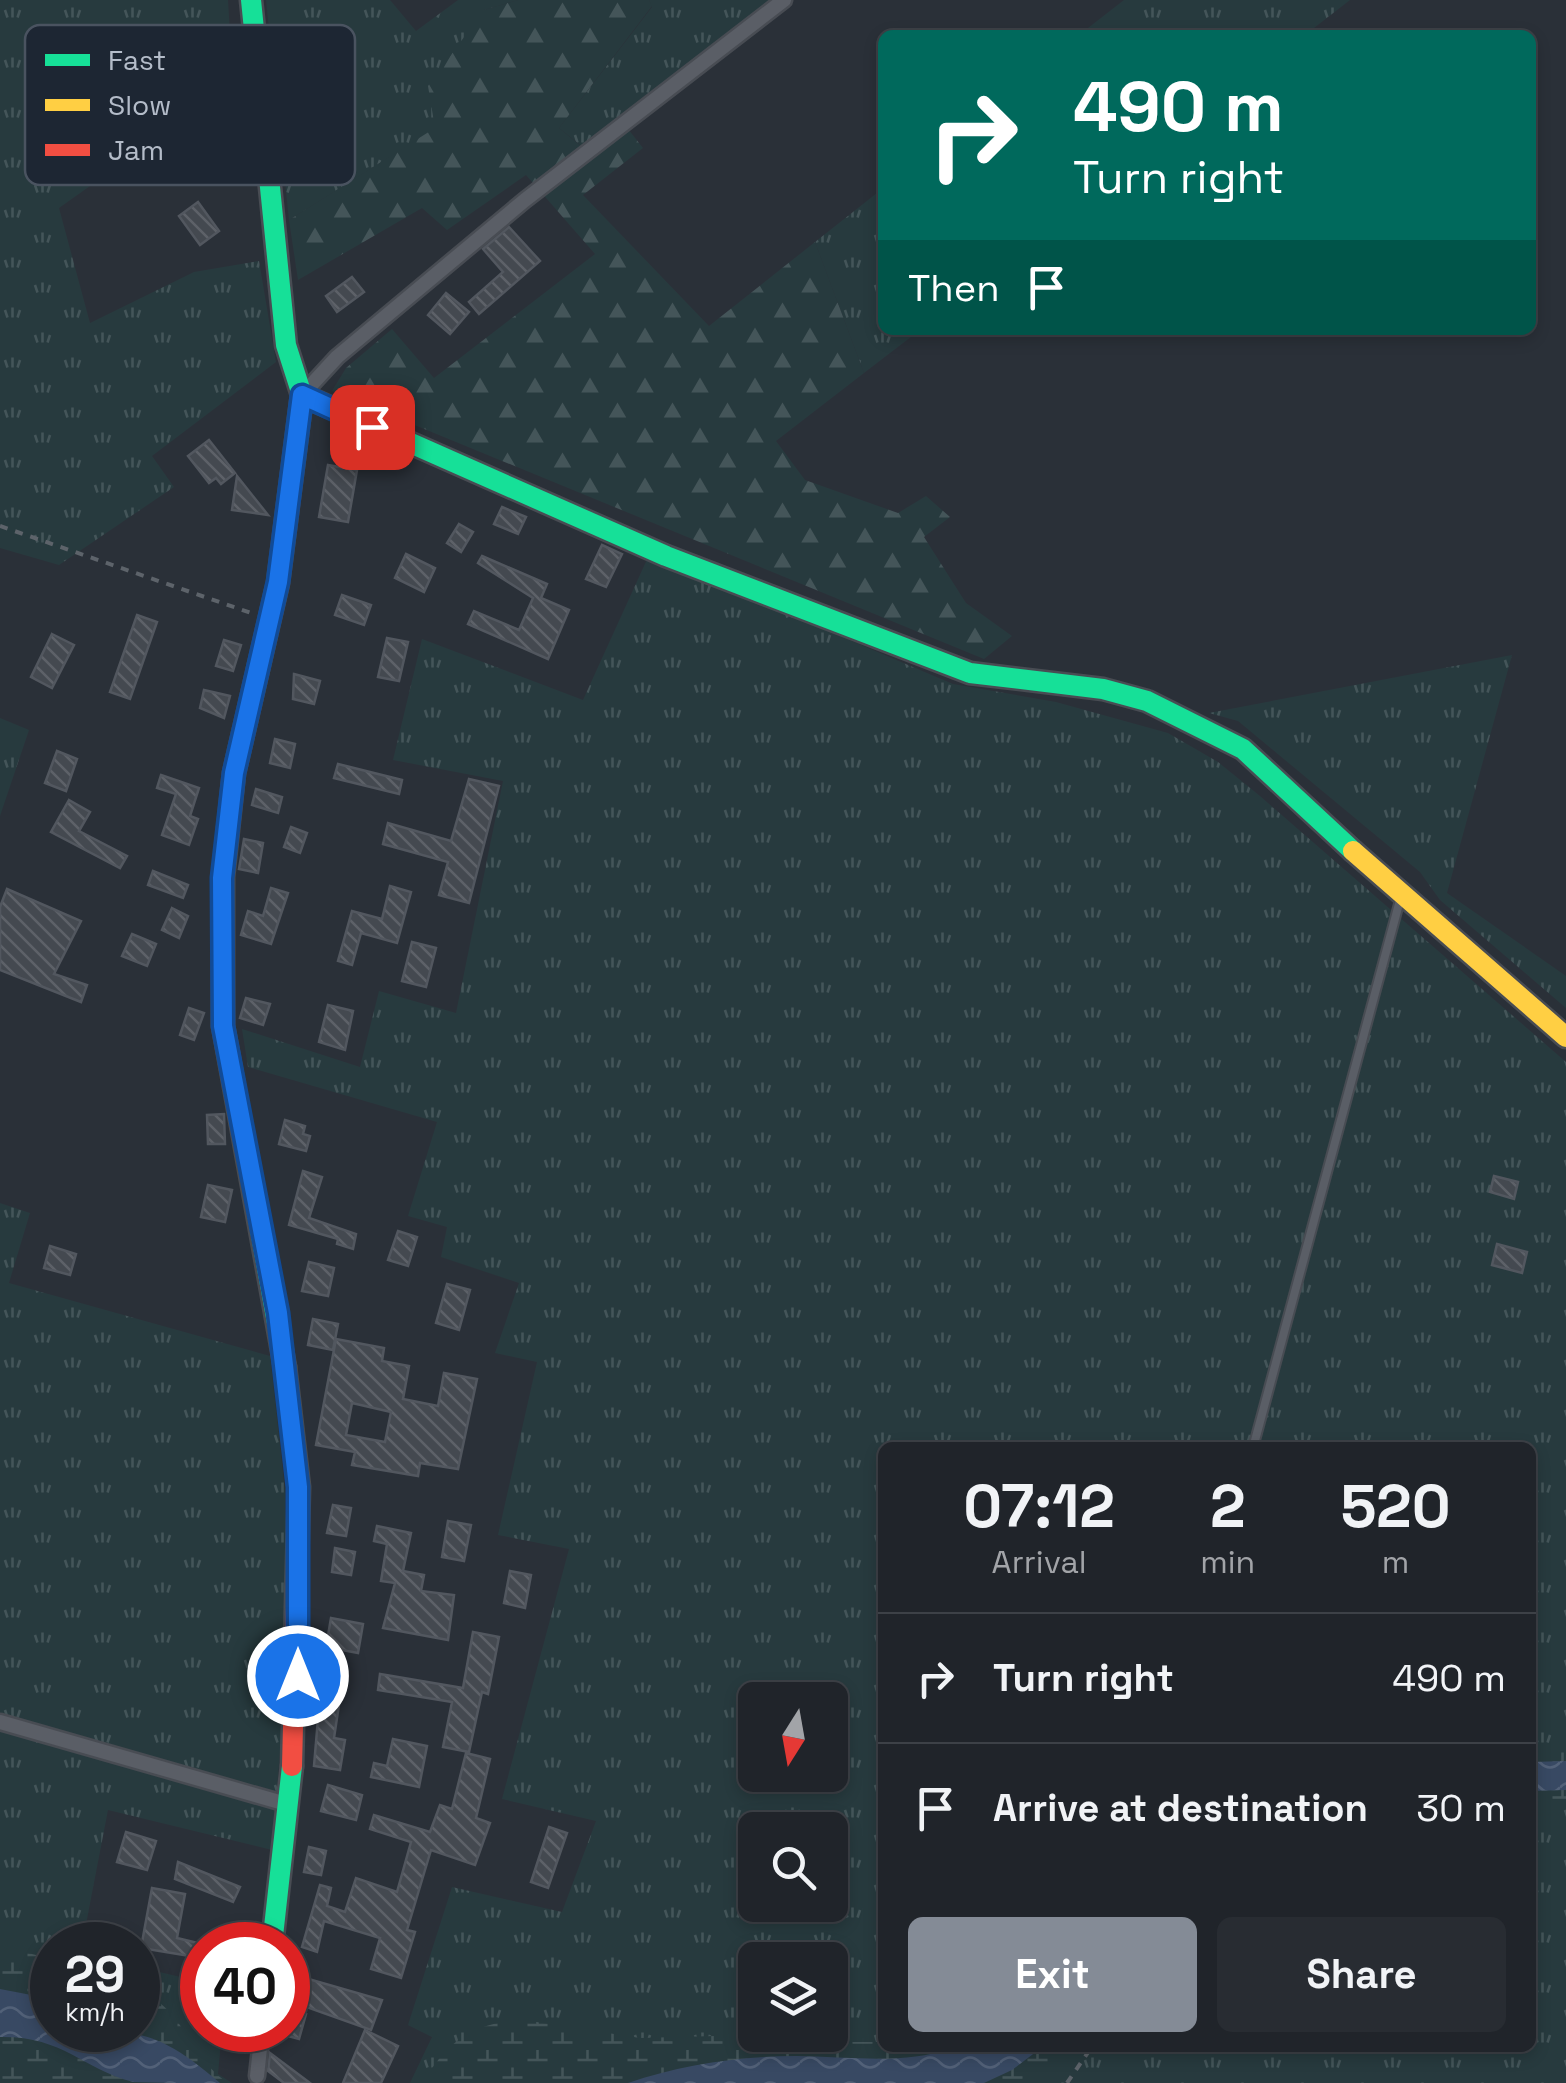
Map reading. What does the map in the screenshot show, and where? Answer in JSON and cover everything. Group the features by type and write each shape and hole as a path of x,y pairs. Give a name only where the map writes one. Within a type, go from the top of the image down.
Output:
{"street":[{"path":"251,0 254,25"},
{"path":"302,395 337,356 525,200 784,0"},
{"path":"270,185 286,345 302,395 270,620 234,773 222,878 223,1026 278,1313 298,1487 298,1676 290,1805 275,1922"},
{"path":"302,395 666,556 970,673 1103,689 1147,702 1243,748 1401,896 1566,1038"},
{"path":"0,1722 290,1805"},
{"path":"257,2076 260,2052"}],"lane":[{"path":"1255,1442 1401,896"}],"path":[{"path":"0,526 270,620"},
{"path":"1068,2083 1089,2052"}],"green space":[{"path":"0,0 228,0 229,25 25,25 25,185 91,185 59,208 90,323 194,272 259,261 276,362 152,456 174,487 59,565 0,548"},
{"path":"266,0 390,0 416,31 458,0 518,0 484,10 436,128 355,179 355,25 269,25"},
{"path":"518,0 649,0 652,6 559,128 593,156 628,129 643,148 583,195 709,326 815,242 864,373 776,441 805,480 898,513 926,496 950,517 924,537 966,603 1012,636 984,659 332,391 346,368 392,329 434,378 595,254 526,175 447,230 422,208 298,280 289,220 345,185 355,185 355,178 435,128 428,86 484,10"},
{"path":"649,0 775,0 584,148 559,128 652,7"},
{"path":"1124,0 1350,0 1311,30 1085,30"},
{"path":"285,185 345,185 289,220"},
{"path":"878,192 878,335 913,335 864,373 815,242"},
{"path":"649,555 953,684 1056,702 1168,733 1218,762 1260,796 1566,1062 1566,2083 410,2083 432,2037 408,2025 452,1887 562,1912 596,1821 502,1799 569,1549 498,1535 537,1362 495,1353 519,1283 441,1257 447,1227 408,1216 437,1122 248,1067 242,1029 360,1067 379,991 456,1013 503,781 393,760 422,639 583,700"},
{"path":"1512,655 1447,893 1566,976 1566,1008 1440,900 1420,872 1238,721 1209,713"},
{"path":"0,718 29,730 0,816"},
{"path":"0,1203 30,1213 9,1283 270,1356 285,1491 286,1677 272,1850 108,1810 86,1922 30,1922 30,2052 160,2052 160,1972 180,1977 180,2052 220,2052 218,2074 232,2083 0,2083"},
{"path":"1566,1747 1566,1799 1536,1800 1536,1750"},
{"path":"0,1946 30,1954 30,2052 160,2052 160,2003 180,2025 180,2052 198,2052 228,2083 0,2083"},
{"path":"517,2019 640,2038 738,2035 738,2052 848,2052 848,2042 878,2042 878,2052 1062,2052 1020,2083 422,2083 441,2056 472,2032"}],"water":[{"path":"1566,1761 1566,1790 1536,1791 1536,1762"},
{"path":"0,1989 30,1995 30,2040 0,2037"},
{"path":"160,2042 220,2083 133,2082 66,2052 160,2052"},
{"path":"1036,2052 1012,2070 984,2083 628,2083 668,2071 732,2060 796,2056 875,2059"}],"building":[{"path":"198,202 219,231 200,245 179,216"},
{"path":"509,227 540,261 479,314 469,302 503,272 483,249"},
{"path":"352,277 364,292 337,312 326,296"},
{"path":"446,293 469,312 450,334 428,315"},
{"path":"209,440 235,473 221,484 216,478 209,483 188,456"},
{"path":"328,465 357,470 348,522 319,517"},
{"path":"237,476 268,515 232,510"},
{"path":"502,507 526,517 518,534 494,524"},
{"path":"459,524 473,532 461,552 447,543"},
{"path":"602,545 622,554 606,587 586,579"},
{"path":"406,554 435,568 424,592 395,578"},
{"path":"482,556 547,584 541,598 569,610 548,659 468,624 474,611 519,630 533,598 478,563"},
{"path":"342,595 371,605 364,625 335,615"},
{"path":"137,615 157,622 130,699 110,692"},
{"path":"52,634 74,645 52,688 31,677"},
{"path":"387,638 408,642 399,681 378,677"},
{"path":"224,640 241,645 233,671 216,666"},
{"path":"294,674 320,681 314,704 293,699"},
{"path":"204,690 230,696 224,718 200,708"},
{"path":"275,739 295,744 290,768 270,763"},
{"path":"57,751 77,759 66,791 45,783"},
{"path":"338,764 402,780 399,794 334,778"},
{"path":"161,775 199,788 190,816 198,819 189,845 162,835 176,794 157,788"},
{"path":"469,779 499,786 469,903 439,895 448,862 383,844 388,823 451,841"},
{"path":"256,789 282,797 278,813 252,805"},
{"path":"69,800 90,812 79,831 127,856 120,868 51,832"},
{"path":"291,827 307,833 300,853 284,847"},
{"path":"244,839 263,843 258,873 239,869"},
{"path":"153,871 188,885 183,898 148,885"},
{"path":"390,886 411,892 397,943 361,933 352,965 338,961 352,911 382,919"},
{"path":"271,888 288,893 271,944 241,935 248,911 263,916"},
{"path":"7,889 81,921 54,974 87,985 81,1002 0,970 0,907"},
{"path":"172,908 188,916 179,938 162,930"},
{"path":"132,934 156,944 147,966 122,956"},
{"path":"412,942 436,948 426,987 402,981"},
{"path":"246,998 270,1004 263,1025 240,1018"},
{"path":"328,1005 353,1011 345,1050 319,1042"},
{"path":"189,1008 204,1013 194,1040 180,1035"},
{"path":"224,1114 225,1144 208,1144 207,1115"},
{"path":"285,1120 305,1126 303,1134 310,1136 306,1151 279,1144"},
{"path":"303,1171 322,1177 309,1218 356,1234 353,1249 337,1244 338,1239 289,1225"},
{"path":"1494,1176 1518,1182 1514,1199 1490,1192"},
{"path":"208,1185 232,1190 225,1222 201,1217"},
{"path":"398,1231 417,1237 408,1266 388,1260"},
{"path":"1497,1244 1527,1252 1522,1273 1492,1265"},
{"path":"50,1246 76,1254 70,1275 44,1268"},
{"path":"309,1262 334,1268 328,1296 302,1291"},
{"path":"447,1284 470,1290 459,1330 436,1323"},
{"path":"313,1319 338,1324 333,1350 308,1345"},
{"path":"336,1339 384,1348 382,1361 409,1366 403,1399 438,1406 444,1373 477,1379 458,1469 420,1463 418,1476 352,1465 355,1452 316,1445","holes":["352,1403 391,1412 385,1442 346,1435"]},
{"path":"333,1505 351,1508 346,1536 327,1533"},
{"path":"448,1521 471,1525 464,1561 442,1557"},
{"path":"377,1526 411,1533 403,1571 424,1575 421,1591 454,1595 448,1640 383,1628 395,1583 381,1581 387,1544 374,1541"},
{"path":"335,1548 355,1552 351,1575 332,1572"},
{"path":"510,1571 531,1575 525,1608 504,1603"},
{"path":"331,1618 363,1624 358,1653 326,1647"},
{"path":"473,1632 499,1637 488,1694 482,1692 469,1752 443,1747 452,1702 378,1690 380,1674 463,1688"},
{"path":"320,1695 340,1698 334,1738 345,1740 340,1770 314,1766"},
{"path":"393,1739 427,1746 419,1787 371,1777 374,1763 387,1766"},
{"path":"466,1753 490,1759 476,1818 490,1823 475,1865 431,1850 407,1930 415,1932 401,1978 371,1969 380,1938 324,1921 317,1952 310,1950 309,1922 320,1885 331,1888 327,1906 345,1912 356,1878 397,1892 411,1842 370,1829 374,1815 430,1832 440,1805 452,1809"},
{"path":"328,1785 362,1795 356,1820 321,1811"},
{"path":"549,1827 567,1833 548,1888 531,1882"},
{"path":"126,1832 156,1841 147,1870 117,1862"},
{"path":"309,1847 326,1851 321,1875 304,1872"},
{"path":"178,1862 240,1887 233,1902 175,1879"},
{"path":"152,1888 185,1894 177,1938 180,1954 160,1951 160,1922 146,1922"},
{"path":"310,1979 382,2000 371,2030 310,2008"},
{"path":"365,2030 398,2046 381,2083 343,2083"},
{"path":"270,2053 310,2083 284,2083 268,2071"}],"traffic: fast":[{"path":"251,0 254,25"},
{"path":"270,185 286,345 302,395 278,583 234,773 223,877 223,1026 285,1367"},
{"path":"302,395 666,556 970,673 1103,689 1147,701 1243,749 1353,851"},
{"path":"275,1922 292,1766"}],"traffic: slow":[{"path":"1353,851 1566,1037"}],"traffic: jam":[{"path":"285,1367 299,1487 292,1766"}],"route":[{"path":"298,1676 298,1487 278,1313 223,1026 222,878 234,773 278,582 302,395 372,427"}]}
